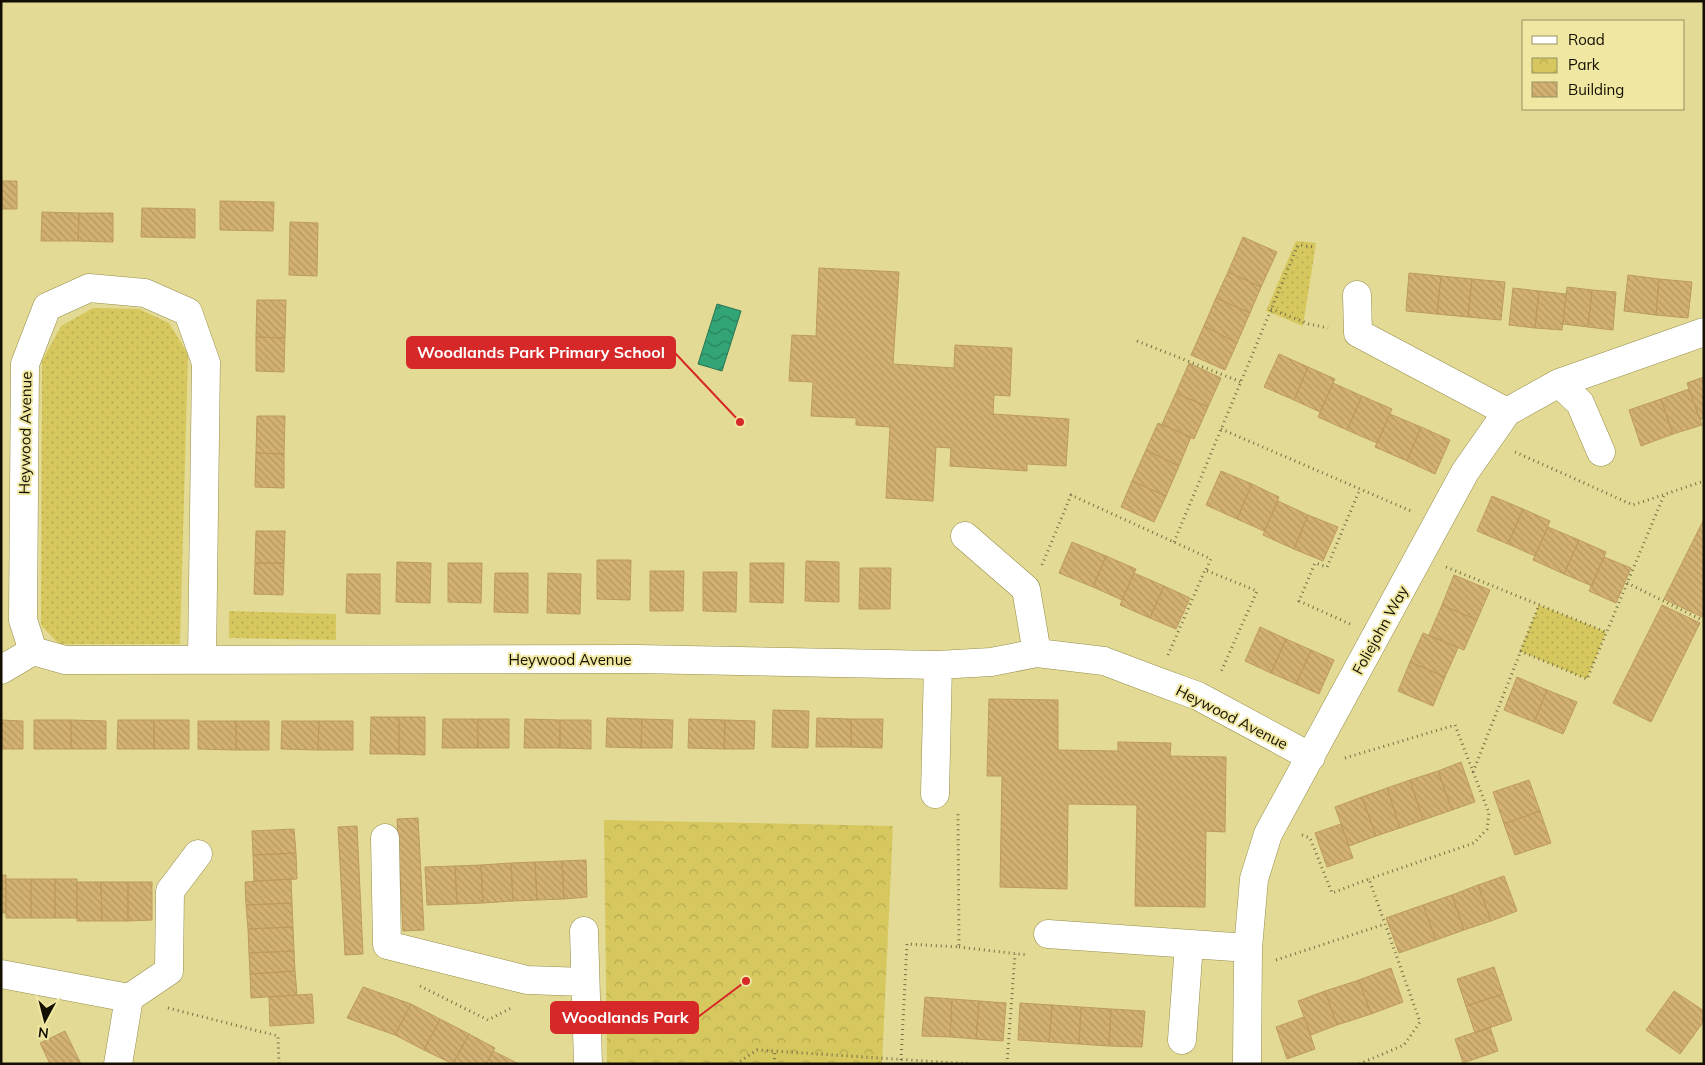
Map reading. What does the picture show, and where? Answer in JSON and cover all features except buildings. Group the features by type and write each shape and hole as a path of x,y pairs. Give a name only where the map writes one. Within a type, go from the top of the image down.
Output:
{"street":[{"name":"Heywood Avenue","path":"202,660 206,363 188,312 145,293 89,288 46,307 25,364 23,620 33,651 65,660 202,660 636,659 938,665 990,662 1036,653 1104,661 1157,681 1208,702 1307,764"},
{"path":"1356,295 1358,333 1507,412"},
{"name":"Foliejohn Way","path":"1247,1064 1248,958 1254,879 1268,834 1465,472 1507,412 1558,383 1704,332"},
{"path":"1558,383 1580,403 1602,452"},
{"path":"965,536 1026,589 1036,653"},
{"path":"1,670 33,651"},
{"path":"935,794 938,665"},
{"path":"384,838 387,945 527,980 585,982"},
{"path":"1,974 129,998 169,971 170,891 198,854"},
{"path":"584,931 588,1064"},
{"path":"1048,934 1189,944 1248,958"},
{"path":"1182,1040 1189,944"},
{"path":"118,1064 129,998"}],"path":[{"path":"1174,542 1298,245 1315,247"},
{"path":"1271,309 1309,324 1358,333"},
{"path":"1137,341 1241,382"},
{"path":"1221,430 1438,523"},
{"path":"1360,489 1327,567 1315,563 1299,601 1376,636"},
{"path":"1520,651 1587,679 1664,495"},
{"path":"1028,600 1071,496 1211,559 1157,681"},
{"path":"1420,556 1606,632"},
{"path":"1206,570 1257,591 1208,702"},
{"path":"1627,583 1704,621"},
{"path":"1473,772 1539,605"},
{"path":"1274,823 1310,838 1332,893 1474,843 1487,830 1489,813 1455,725 1307,764"},
{"path":"935,794 958,795 958,947"},
{"path":"1360,1064 1404,1045 1420,1022 1370,880"},
{"path":"1248,958 1385,924"},
{"path":"901,1060 907,944 1047,956 1048,934"},
{"path":"1007,1064 1015,954"},
{"path":"129,998 278,1036 279,1064"},
{"path":"736,1064 757,1050 971,1064"},
{"path":"774,1064 776,1052"}],"green space":[{"path":"1296,241 1316,243 1303,326 1266,311"},
{"path":"93,308 139,309 169,323 188,354 180,644 59,644 41,625 42,361 61,326"},
{"path":"1539,605 1606,632 1587,679 1520,651"},
{"path":"229,611 336,614 336,640 229,638"},
{"path":"604,820 893,826 882,1064 607,1064"}],"water":[{"path":"717,304 741,311 722,371 698,364"}],"place":[{"name":"Woodlands Park Primary School","path":"740,422"},
{"name":"Woodlands Park","path":"746,981"}]}
